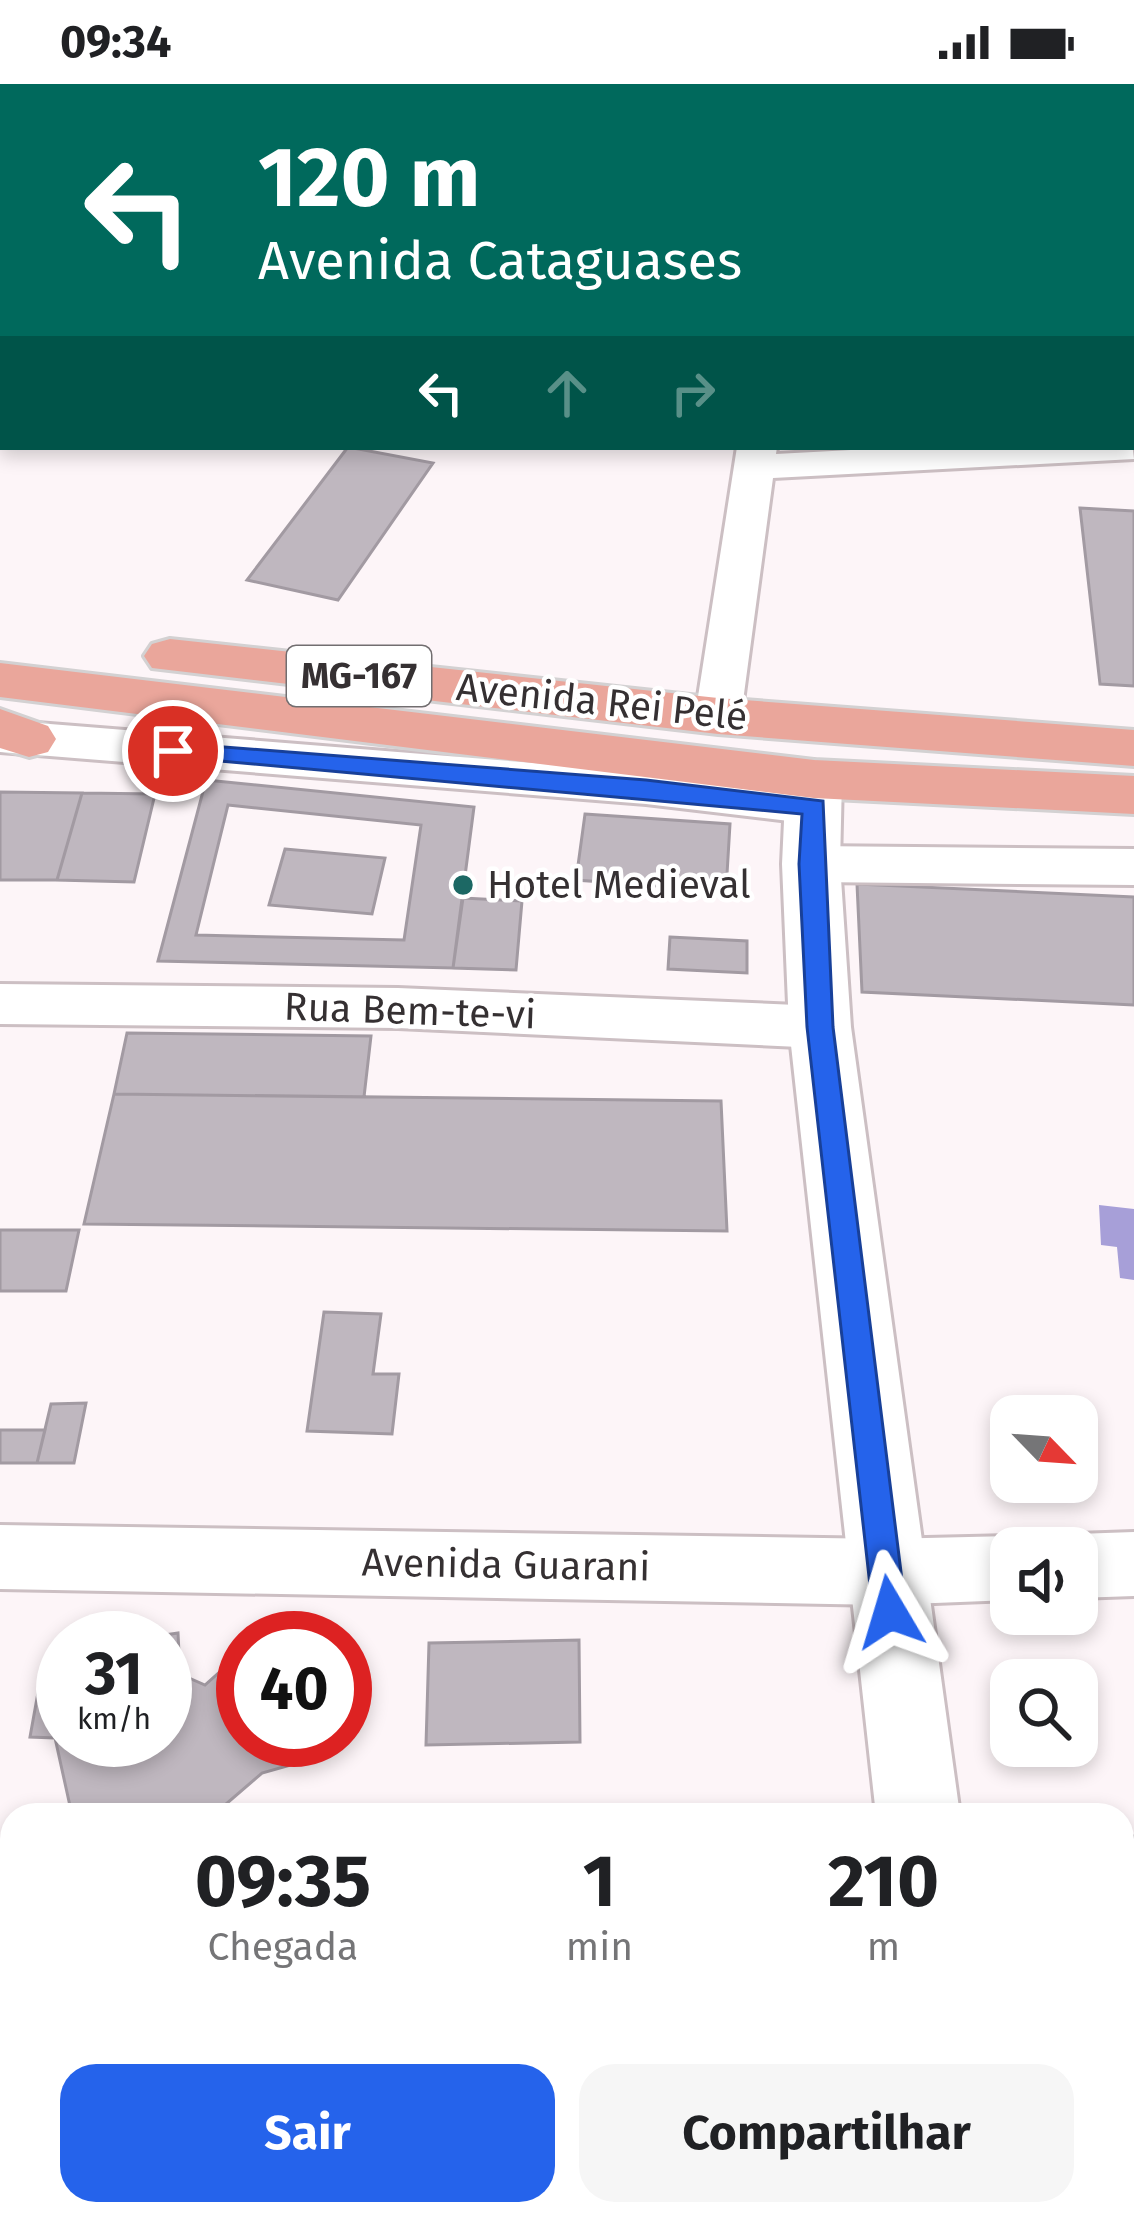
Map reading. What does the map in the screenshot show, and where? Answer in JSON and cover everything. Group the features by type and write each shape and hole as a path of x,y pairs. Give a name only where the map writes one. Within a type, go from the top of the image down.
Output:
{"main road":[{"name":"Avenida Rei Pelé","path":"0,638 718,716 1134,748"},
{"name":"Avenida Rei Pelé","path":"0,680 813,817 1134,795"}],"street":[{"path":"718,716 756,457 1050,450"},
{"path":"10,734 622,786 1134,867"},
{"path":"813,817 820,1027 884,1572 916,1803"},
{"name":"Rua Bem-te-vi","path":"0,1004 398,1008 820,1027"},
{"name":"Avenida Guarani","path":"0,1557 884,1572 990,1569"},
{"path":"1098,1565 1134,1564"}],"shaded area":[{"path":"1099,1205 1134,1209 1134,1280 1120,1278 1117,1247 1101,1245"}],"building":[{"path":"346,450 433,463 338,600 247,580"},
{"path":"1080,508 1134,511 1134,686 1100,684"},
{"path":"206,780 474,807 453,968 158,961","holes":["228,805 421,825 404,940 196,935"]},
{"path":"0,792 82,793 57,880 0,880"},
{"path":"82,793 155,794 134,882 57,880"},
{"path":"585,814 730,824 726,891 576,880"},
{"path":"285,849 385,858 372,914 269,905"},
{"path":"857,884 1134,897 1134,1005 862,992"},
{"path":"463,898 522,901 516,970 453,968"},
{"path":"670,937 747,941 747,973 668,969"},
{"path":"127,1033 371,1036 364,1097 114,1094"},
{"path":"114,1094 721,1101 727,1231 84,1224"},
{"path":"0,1230 79,1230 66,1291 0,1291"},
{"path":"324,1312 381,1314 373,1374 399,1374 392,1434 307,1431"},
{"path":"86,1403 74,1463 37,1463 51,1404"},
{"path":"0,1430 45,1430 37,1463 0,1463"},
{"path":"579,1640 580,1742 426,1745 429,1643"},
{"path":"216,1675 216,1767 283,1767 262,1773 227,1803 69,1803 61,1767 192,1767 192,1679 205,1685"},
{"path":"36,1704 36,1737 30,1737"}],"place":[{"name":"Hotel Medieval","path":"463,885"}],"route":[{"path":"173,751 646,788 814,807 811,864 820,1027 890,1612"}]}
